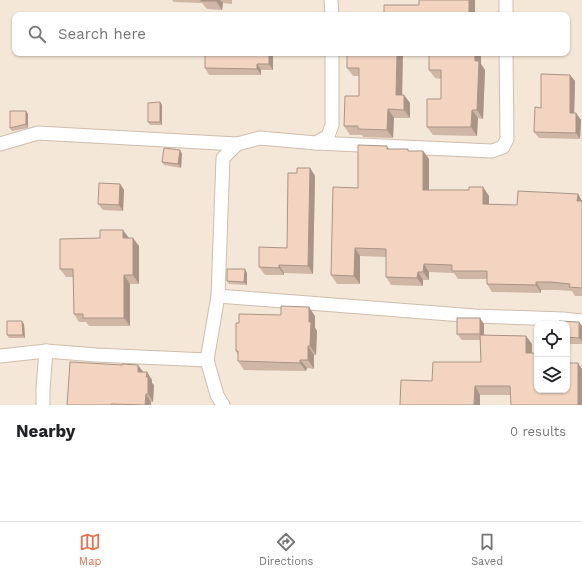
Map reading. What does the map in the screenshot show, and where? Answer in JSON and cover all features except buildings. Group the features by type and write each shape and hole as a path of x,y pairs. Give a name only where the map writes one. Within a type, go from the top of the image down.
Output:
{"street":[{"path":"331,0 332,12"},
{"path":"506,0 506,12"},
{"path":"316,143 328,136 332,125 332,56"},
{"path":"0,144 38,133 237,144 260,138 316,143 492,151 503,147 507,139 506,56"},
{"path":"223,405 217,395 206,360 218,296 223,158 237,144"},
{"path":"218,296 475,316 582,321"},
{"path":"0,356 46,350 96,355 206,360"},
{"path":"43,405 46,350"}],"shaded area":[{"path":"0,0 582,0 582,405 0,405"}]}
